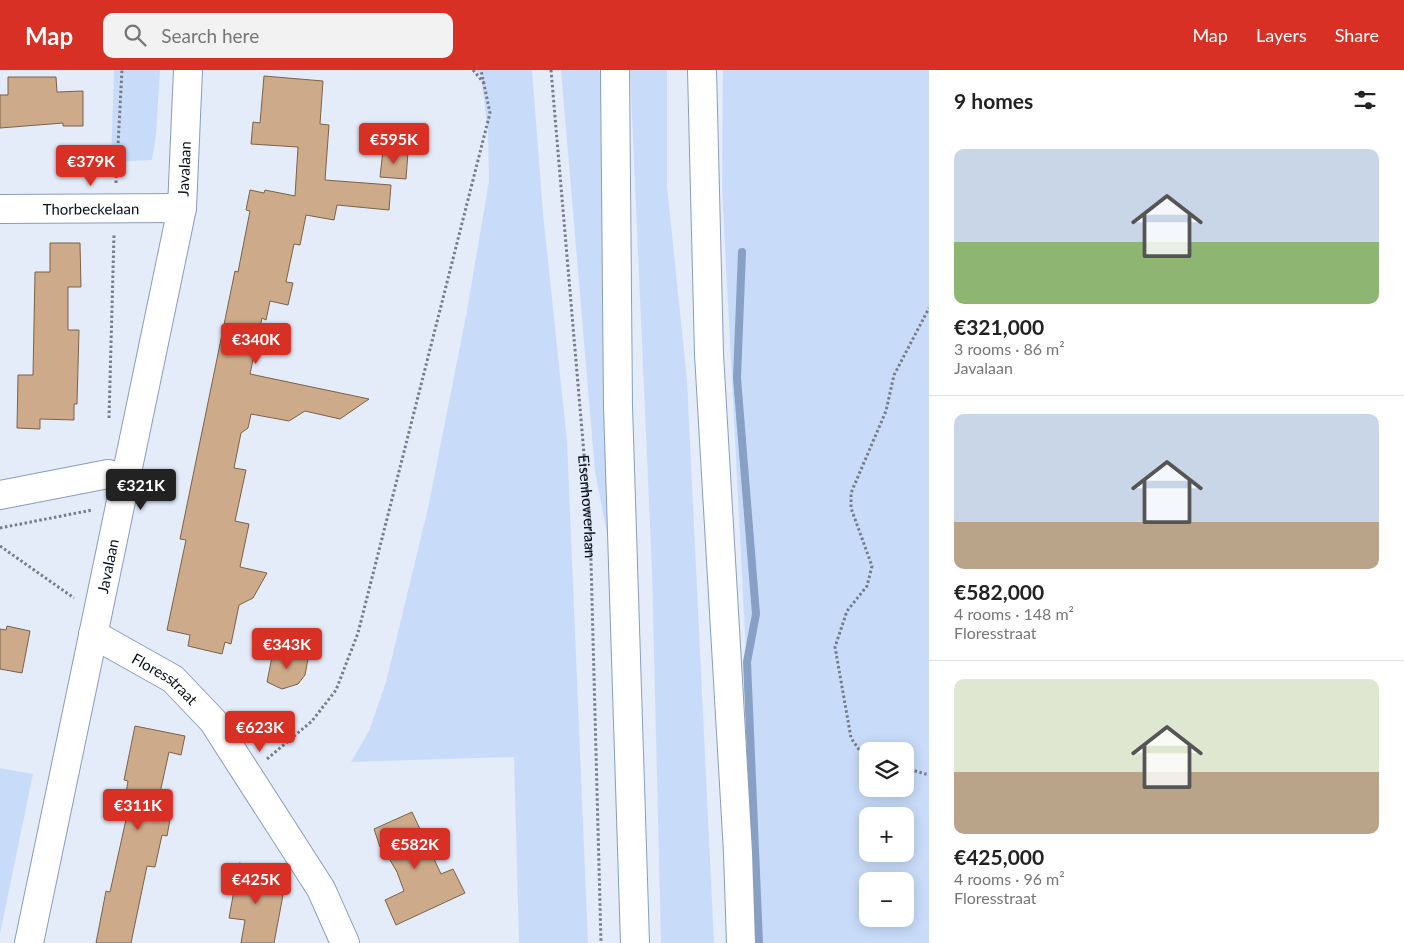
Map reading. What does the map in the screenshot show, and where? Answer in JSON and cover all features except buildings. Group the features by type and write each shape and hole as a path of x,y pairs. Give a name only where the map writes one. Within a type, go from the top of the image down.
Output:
{"main road":[{"name":"Javalaan","path":"29,943 182,208 188,70"},
{"path":"615,70 618,406 635,943"},
{"path":"702,70 709,354 738,853 741,943"},
{"name":"Thorbeckelaan","path":"0,209 182,208"},
{"path":"0,495 108,474 125,479"},
{"name":"Floresstraat","path":"95,624 174,679 213,721 249,774 321,889 345,943"}],"path":[{"path":"109,425 115,208 122,70"},
{"path":"473,70 485,84"},
{"path":"249,774 312,721 336,690 358,633 490,112 481,70"},
{"name":"Eisenhowerlaan","path":"551,70 590,524 601,943"},
{"path":"859,750 851,738 835,648 847,611 867,586 872,566 851,508 851,493 886,411 894,375 929,308"},
{"path":"0,528 120,505"},
{"path":"0,546 95,624"},
{"path":"914,771 929,775"}],"shaded area":[{"path":"114,70 160,70 156,135 152,160 111,162"},
{"path":"476,70 532,70 543,213 567,441 588,943 519,943 514,757 351,762 369,731 386,682 428,508 466,316 489,181 488,131 481,76"},
{"path":"561,70 599,70 602,80 612,559 595,472"},
{"path":"630,70 667,70 667,186 687,380 714,943 661,943 652,572"},
{"path":"723,70 929,70 929,943 761,943 722,188"},
{"path":"0,768 33,774 0,934"}],"waterway":[{"path":"742,252 737,378 756,614 747,662 759,943"}]}
